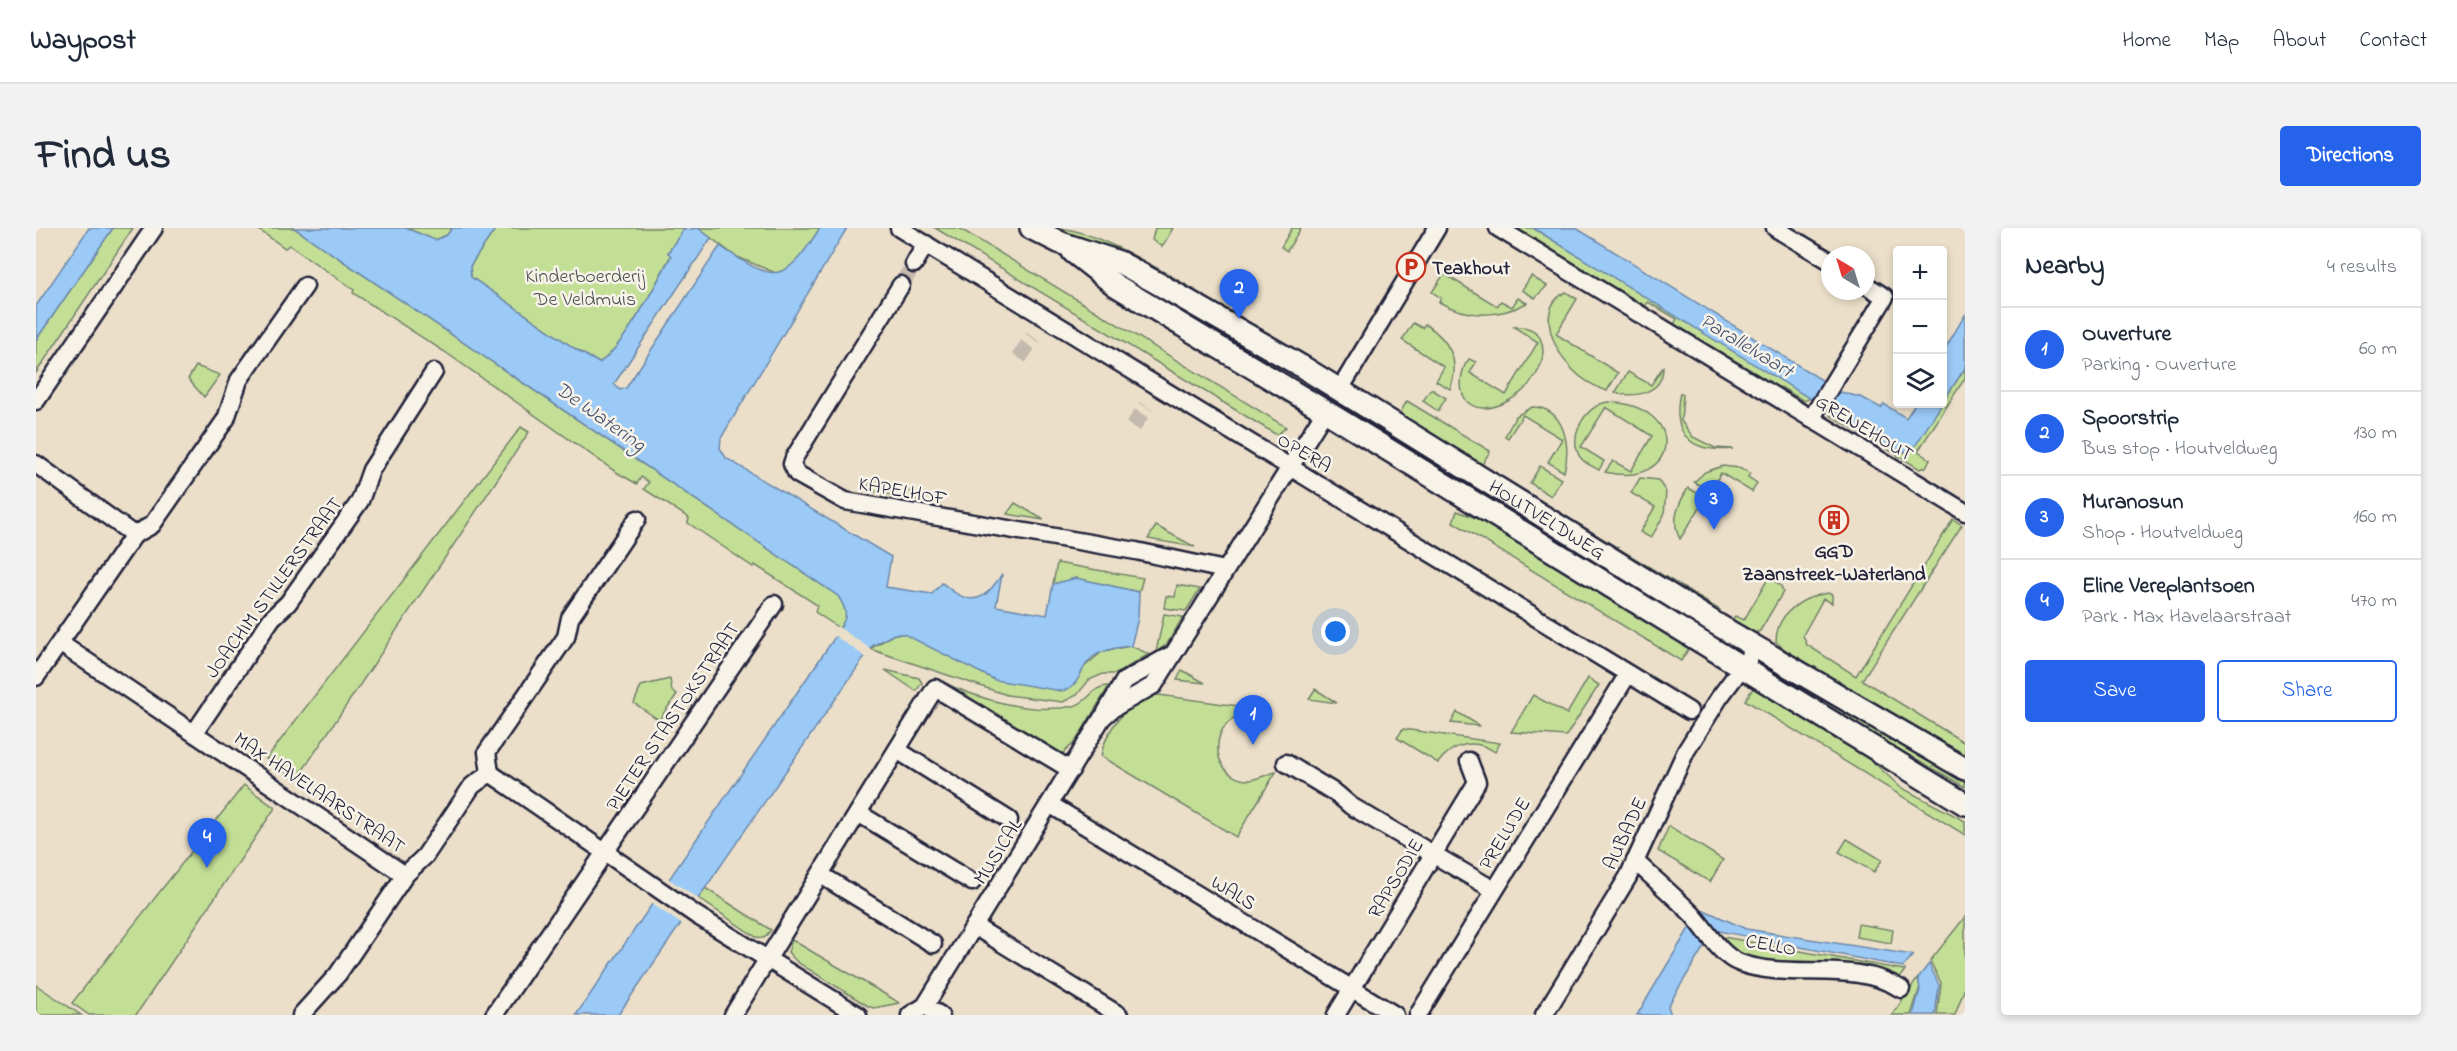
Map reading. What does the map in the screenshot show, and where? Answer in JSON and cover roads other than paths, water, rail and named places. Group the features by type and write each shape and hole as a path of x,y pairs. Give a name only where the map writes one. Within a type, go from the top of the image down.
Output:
{"street":[{"path":"36,401 154,228"},
{"name":"OPERA","path":"899,228 1689,711"},
{"name":"HOUTVELDWEG","path":"1031,228 1061,243 1128,267 1339,391 1477,478 1965,769"},
{"path":"1325,411 1437,228"},
{"name":"GRENEHOUT","path":"1498,228 1814,414 1965,512"},
{"path":"1775,228 1821,256"},
{"name":"HOUTVELDWEG","path":"1061,243 1115,285 1325,411 1965,804"},
{"path":"914,264 926,244"},
{"name":"KAPELHOF","path":"901,285 794,458 792,464 797,474 845,501 1136,550 1225,570"},
{"path":"36,677 61,644 134,535 152,525 222,425 239,380 305,286"},
{"path":"1814,414 1885,297 1875,291"},
{"name":"JOACHIM STILLERSTRAAT","path":"195,732 272,618 288,603 360,501 371,471 434,372"},
{"name":"MUSICAL","path":"925,1006 1051,805 1102,718 1112,709 1154,685 1325,411"},
{"path":"36,464 134,535"},
{"path":"637,519 570,618 566,636 487,752 490,773 696,915 858,1015"},
{"name":"PIETER STASTOKSTRAAT","path":"494,1015 774,604"},
{"name":"MAX HAVELAARSTRAAT","path":"61,644 405,875 425,856 472,786 490,773"},
{"path":"1742,669 1758,647"},
{"name":"AUBADE","path":"1544,1015 1635,861 1686,751 1723,692 1742,669"},
{"name":"PRELUDE","path":"1418,1015 1628,674"},
{"path":"734,1015 934,688 1071,770"},
{"path":"897,750 1009,820"},
{"name":"RAPSODIE","path":"1336,1015 1477,782 1469,761"},
{"path":"1286,763 1337,794 1351,806 1494,890"},
{"name":"WALS","path":"1051,805 1395,1015"},
{"path":"858,813 972,882"},
{"name":"CELLO","path":"1635,861 1741,964 1869,976 1885,979 1900,989"},
{"path":"301,1015 338,974 405,875"},
{"path":"821,875 933,944"},
{"path":"974,926 1119,1015"},
{"path":"910,1015 925,1006 940,1015"}],"water":[{"path":"89,228 113,228 36,340 36,306"},
{"name":"De Watering","path":"294,228 406,228 435,240 447,235 452,228 496,228 470,266 471,277 599,363 619,343 639,314 671,256 668,253 683,230 698,228 711,238 614,384 620,390 626,388 720,246 754,267 767,272 778,272 797,260 820,228 847,228 721,438 720,448 726,458 891,557 886,587 932,594 942,583 962,597 970,599 988,592 1002,574 996,606 1047,615 1053,584 1076,578 1139,592 1138,618 1131,646 1097,654 1088,661 1073,686 1061,691 995,680 904,634 894,634 872,646 618,1015 576,1015 833,640 845,618 845,609 838,596"},
{"name":"Parallelvaart","path":"1533,228 1576,228 1841,392 1863,398 1881,408 1884,404 1906,418 1912,408 1939,408 1914,448 1903,452 1890,448"},
{"path":"1965,315 1965,368 1947,395 1947,354 1947,345"},
{"path":"1704,910 1746,929 1913,955 1903,967 1714,930 1668,1006 1671,1015 1637,1015 1694,920"},
{"path":"1929,964 1939,985 1935,1015 1913,1015 1920,989 1918,978"}],"tunnel":[{"path":"901,285 914,264"},
{"path":"1019,358 1033,337"},
{"path":"1133,427 1146,406"}],"place":[{"name":"Teakhout","path":"1411,267"},
{"name":"Spoorstrip","path":"1239,319"},
{"name":"GGD Zaanstreek-Waterland","path":"1834,520"},
{"name":"Muranosun","path":"1714,530"},
{"name":"Ouverture","path":"1253,745"},
{"name":"Eline Vereplantsoen","path":"207,868"}],"park label":[{"name":"Kinderboerderij De Veldmuis","path":"585,286"}]}
